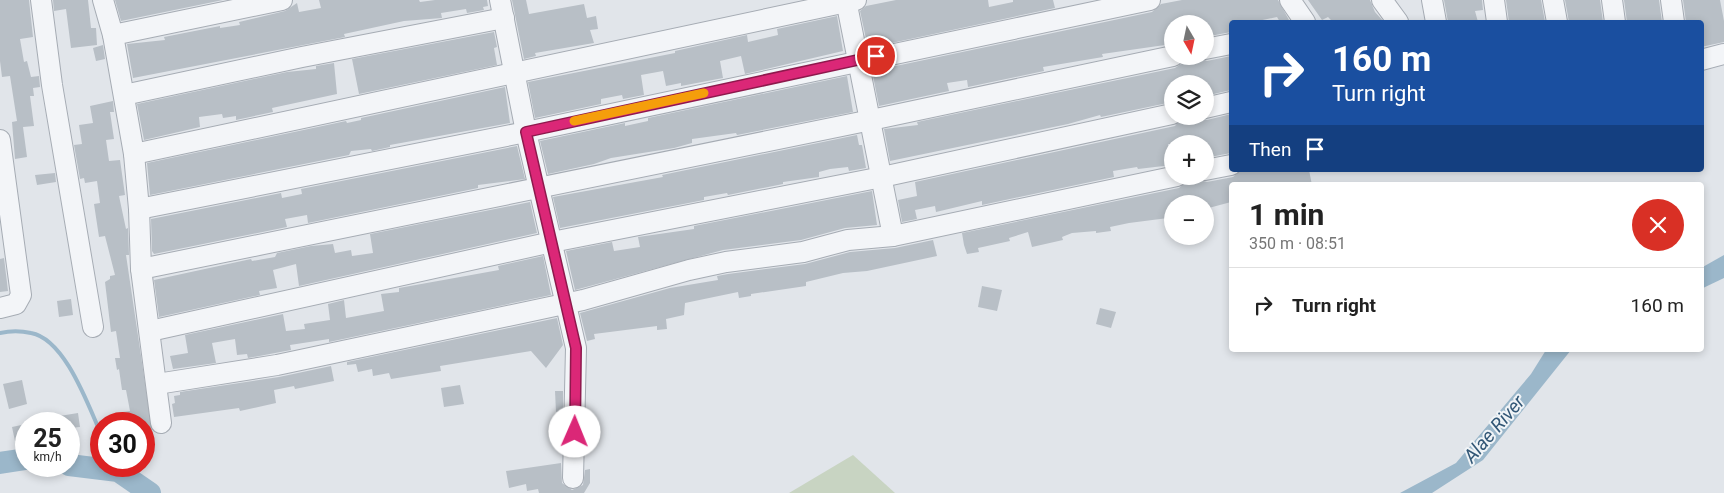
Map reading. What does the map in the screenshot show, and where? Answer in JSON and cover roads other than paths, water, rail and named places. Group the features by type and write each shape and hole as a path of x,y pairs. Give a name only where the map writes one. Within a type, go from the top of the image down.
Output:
{"street":[{"path":"42,0 52,85 93,327"},
{"path":"103,0 113,35 134,154 140,209 140,269 161,422"},
{"path":"113,35 282,0"},
{"path":"140,209 526,132 857,60 1150,0"},
{"path":"1290,0 1304,20"},
{"path":"1382,0 1397,20"},
{"path":"1432,0 1436,20"},
{"path":"1494,0 1497,20"},
{"path":"1553,0 1557,20"},
{"path":"1612,0 1615,20"},
{"path":"1671,0 1674,20"},
{"path":"134,154 849,1 857,60 871,120 893,236"},
{"path":"124,95 302,57 502,9 526,132 552,242 564,303 571,324 576,357 573,478"},
{"path":"1214,47 1229,44"},
{"path":"1704,59 1724,54"},
{"path":"140,269 871,120 1164,58"},
{"path":"1214,106 1229,102"},
{"path":"150,331 552,242 882,177 1164,116"},
{"path":"0,140 21,295 16,304 0,308"},
{"path":"1214,168 1229,165"},
{"path":"157,384 277,365 584,300 717,264 803,252 848,240 893,236 1164,179"}],"water":[{"path":"1724,255 1724,278 1704,288 1704,266"},
{"path":"1545,352 1569,352 1483,460 1432,493 1400,493 1456,463 1531,374"},
{"path":"122,477 142,477 147,479 160,493 136,493 123,487"}],"waterway":[{"path":"0,333 31,333 43,338 54,347 74,375 91,412"},
{"name":"Alae River","path":"0,463 15,461"},
{"name":"Alae River","path":"80,466 118,471 150,493"}]}
